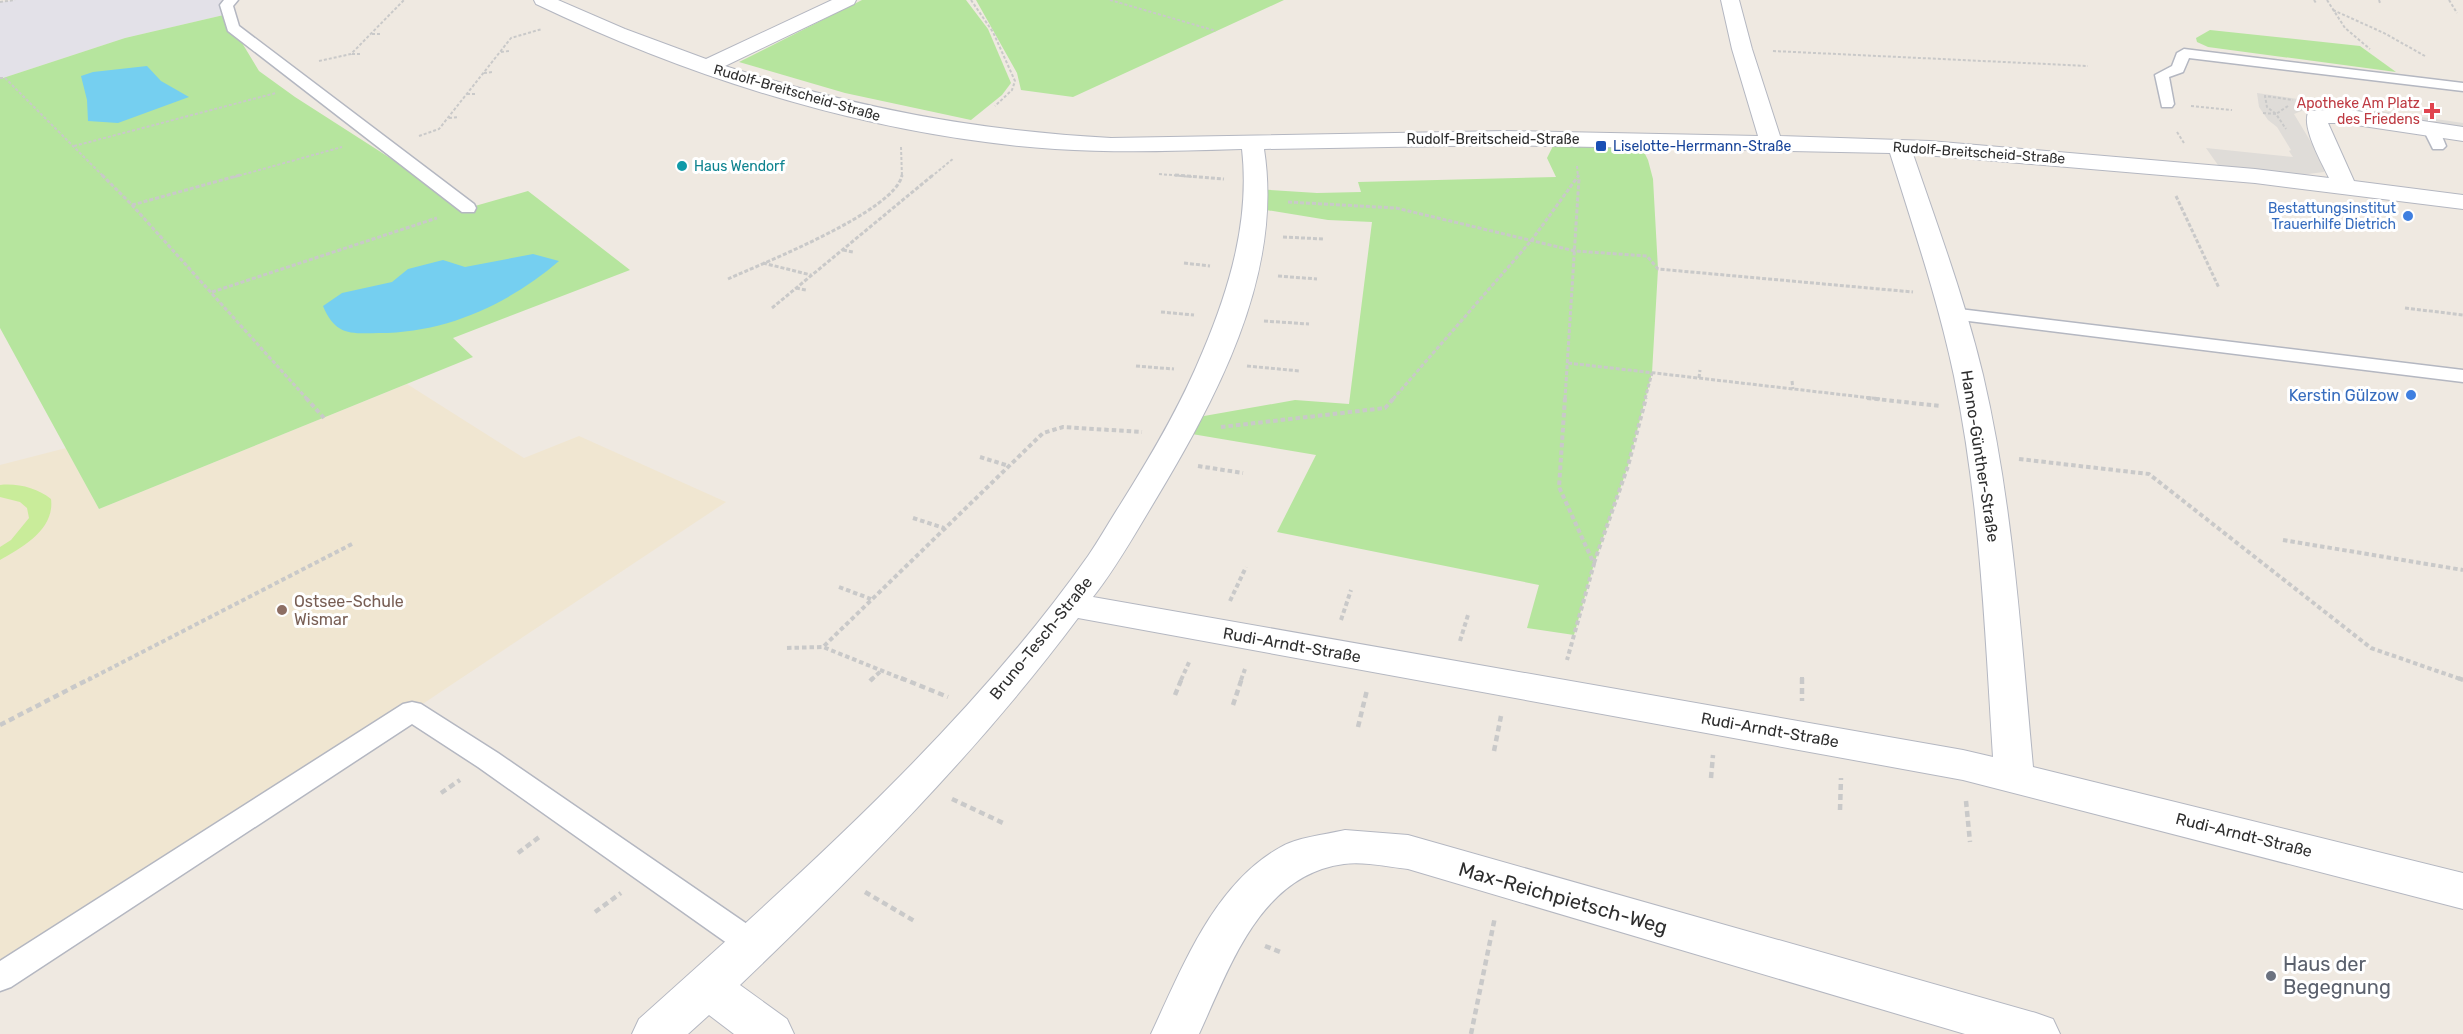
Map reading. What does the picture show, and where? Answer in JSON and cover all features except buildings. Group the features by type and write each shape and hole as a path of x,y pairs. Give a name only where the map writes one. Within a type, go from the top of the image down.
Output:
{"street":[{"name":"Rudolf-Breitscheid-Straße","path":"543,0 581,18 706,67 826,104 971,134 1064,144 1516,138 1899,146 2163,168 2344,186 2463,202"},
{"path":"706,67 848,0"},
{"path":"1730,0 1742,49 1771,142"},
{"path":"2344,186 2317,126 2318,116 2343,116 2434,138 2463,134"},
{"name":"Bruno-Tesch-Straße","path":"656,1034 752,944 916,782 982,711 1094,573 1164,461 1213,364 1244,274 1252,235 1256,162 1252,142"},
{"name":"Hanno-Günther-Straße","path":"1899,146 1964,354 1976,410 1992,514 2014,776"},
{"name":"Rudi-Arndt-Straße","path":"1070,605 1963,765 2463,891"},
{"name":"Max-Reichpietsch-Weg","path":"1175,1034 1225,931 1255,889 1295,859 1345,847 1408,852 2036,1034"},
{"path":"707,987 770,1034"}],"lane":[{"path":"232,0 226,5 233,28 305,85 384,141 468,208"},
{"path":"2168,104 2162,75 2178,69 2184,53 2463,87"},
{"path":"2431,82 2427,73 2430,69 2463,73"},
{"path":"1948,304 2463,376"},
{"path":"0,978 412,711 488,760 752,944"}],"path":[{"path":"0,2 15,0"},
{"path":"351,54 404,0"},
{"path":"772,308 925,183 1012,90 1015,81 993,32 971,0"},
{"path":"1110,0 1216,31"},
{"path":"2326,0 2333,11 2358,20 2432,60"},
{"path":"2449,0 2457,13"},
{"path":"389,16 398,15"},
{"path":"132,205 439,129 511,38 581,18"},
{"path":"371,34 380,34"},
{"path":"1742,49 2088,66"},
{"path":"500,52 509,51"},
{"path":"283,68 361,54"},
{"path":"483,73 493,72"},
{"path":"0,78 5,78 132,205 324,418"},
{"path":"73,146 305,85"},
{"path":"466,94 477,94"},
{"path":"448,118 459,117"},
{"path":"728,279 866,213 892,195 902,181 901,141 919,125"},
{"path":"2163,168 2219,288"},
{"path":"1579,177 1559,487 1594,564"},
{"path":"925,183 934,184"},
{"path":"1254,201 1396,208 1575,251 1647,256 1658,269 1867,288 1948,304"},
{"path":"212,292 468,208"},
{"path":"886,215 895,217"},
{"path":"843,250 853,252"},
{"path":"763,262 812,275"},
{"path":"1701,267 1702,273"},
{"path":"1785,274 1786,281"},
{"path":"1866,280 1867,288"},
{"path":"796,288 806,290"},
{"path":"2405,308 2463,315"},
{"path":"1568,363 1976,410"},
{"path":"1213,364 1300,371"},
{"path":"1699,378 1700,370"},
{"path":"1558,692 1594,564 1628,466 1652,373"},
{"path":"1792,381 1793,389"},
{"path":"1888,393 1890,400"},
{"path":"1983,455 2150,474 2371,648 2463,680"},
{"path":"980,457 1010,466"},
{"path":"1164,461 1243,473"},
{"path":"913,518 944,528"},
{"path":"2283,540 2463,570"},
{"path":"0,724 352,544"},
{"path":"839,587 872,599"},
{"path":"787,648 823,646"},
{"path":"870,681 882,670"},
{"path":"916,782 1003,823"},
{"path":"828,870 916,922"},
{"path":"1471,1034 1503,881"}],"shaded area":[{"path":"15,0 232,0 228,14 125,38 0,79 0,2"},
{"path":"2257,93 2463,123 2463,130 2328,111 2304,110 2294,114 2326,167 2324,172 2300,175 2220,168 2206,148 2293,157 2277,127 2268,120 2259,107"},
{"name":"Ostsee-Schule Wismar","path":"407,384 524,458 579,436 726,502 412,711 0,978 0,465 66,448 99,509"}],"green space":[{"path":"862,0 966,0 988,29 1011,83 1002,95 971,120 845,93 739,62"},
{"path":"976,0 1284,0 1073,97 1021,90 1017,73"},
{"path":"228,14 233,28 259,71 295,97 468,208 528,191 630,270 453,338 473,357 99,509 0,328 0,79 125,38"},
{"path":"2210,30 2360,46 2396,72 2208,47 2197,42 2196,38"},
{"path":"1557,138 1637,138 1648,160 1653,179 1658,269 1652,373 1628,466 1594,564 1574,635 1527,628 1539,585 1277,532 1316,455 1180,432 1187,419 1295,400 1349,404 1372,222 1328,220 1254,208 1255,189 1317,193 1361,192 1358,182 1556,177 1547,158"},
{"path":"0,485 27,487 40,492 51,499 51,510 43,528 36,536 0,560 0,547 11,540 29,518 27,508 20,502 0,497"}],"water":[{"path":"147,66 161,81 189,97 118,123 88,121 87,100 81,76 93,72"},
{"path":"533,254 559,261 498,303 452,322 428,328 404,332 352,333 338,328 323,306 342,293 392,282 408,269 443,260 465,267"}],"place":[{"name":"Apotheke Am Platz des Friedens","path":"2432,111"},
{"name":"Liselotte-Herrmann-Straße","path":"1601,146"},
{"name":"Haus Wendorf","path":"682,166"},
{"name":"Bestattungsinstitut Trauerhilfe Dietrich","path":"2408,216"},
{"name":"Kerstin Gülzow","path":"2411,395"},
{"name":"Ostsee-Schule Wismar","path":"282,610"},
{"name":"Haus der Begegnung","path":"2271,976"}]}
